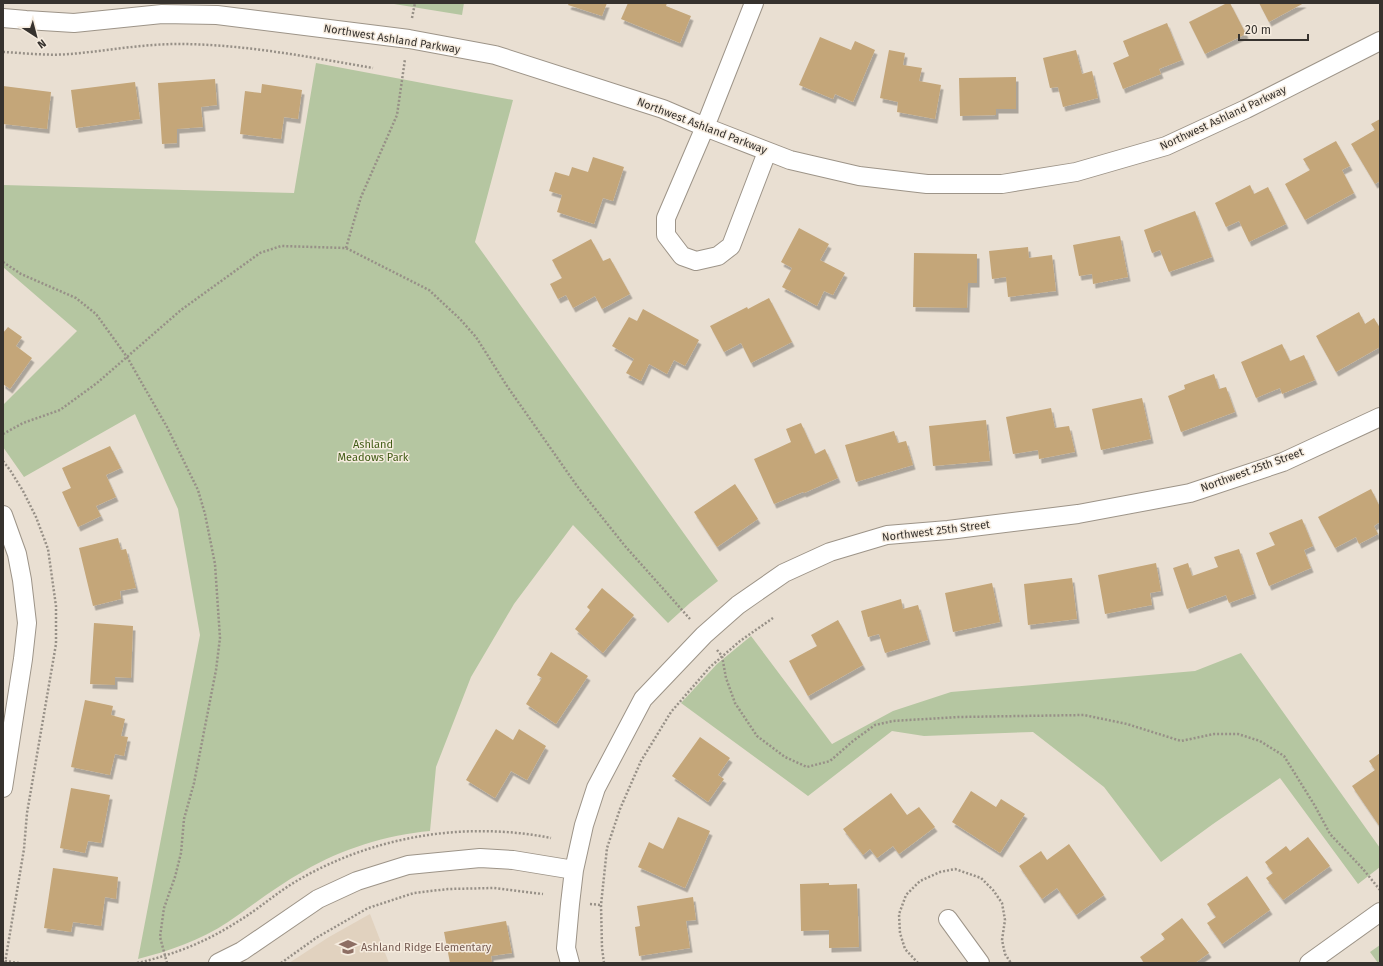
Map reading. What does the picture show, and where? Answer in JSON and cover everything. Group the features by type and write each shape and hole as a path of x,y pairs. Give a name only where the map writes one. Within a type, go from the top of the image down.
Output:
{"street":[{"path":"754,3 705,127 666,218 666,236 682,256 696,261 718,256 731,246 767,152"},
{"name":"Northwest Ashland Parkway","path":"3,18 74,23 162,14 217,15 409,39 495,55 663,109 790,160 859,176 927,184 1002,184 1076,172 1166,146 1246,109 1380,41"},
{"name":"Northwest 25th Street","path":"570,963 566,948 574,870 584,825 596,788 642,698 704,635 738,605 784,573 830,552 887,535 948,530 1078,514 1190,493 1283,462 1380,417"},
{"path":"3,515 18,554 27,623 23,659 3,788"},
{"path":"218,963 242,951 318,899 357,881 408,865 480,858 513,860 574,870"},
{"path":"1308,963 1380,912"},
{"path":"948,919 980,963"}],"path":[{"path":"346,248 361,197 397,115 402,72 415,3"},
{"path":"3,52 68,54 178,44 214,45 293,54 373,68"},
{"path":"3,434 23,423 60,410 97,383 181,310 260,253 281,246 346,248 428,290 476,337 507,386 576,486 625,546 722,656 726,678 735,703 756,736 785,757 807,767 830,761 854,740 875,725 893,722 958,717 1084,715 1126,724 1181,741 1214,734 1238,734 1260,741 1284,756 1315,806 1330,834 1363,869 1380,890"},
{"path":"3,262 21,274 76,298 96,314 127,357 167,428 198,490 215,564 220,638 216,670 194,784 184,819 181,853 175,877 164,908 160,937 167,963"},
{"path":"604,963 602,948 601,905 607,848 620,809 641,761 671,712 710,666 773,618"},
{"path":"281,963 316,938 368,908 414,893 448,889 494,888 543,894"},
{"path":"5,961 19,963"}],"shaded area":[{"name":"Ashland Ridge Elementary","path":"370,914 389,963 289,963 329,937"}],"green space":[{"path":"388,3 464,3 462,15"},
{"name":"Ashland Meadows Park","path":"316,63 513,100 475,242 718,581 668,623 573,525 514,604 471,677 436,767 430,831 397,836 365,844 333,856 294,877 228,922 196,940 173,949 138,959 200,635 178,509 135,414 24,477 3,447 3,405 77,331 3,267 3,185 294,193"},
{"path":"751,636 832,744 893,711 951,692 1195,671 1241,653 1380,848 1380,867 1358,884 1280,778 1161,862 1104,787 1033,732 924,736 892,731 808,796 681,703 717,664"},
{"path":"1380,945 1380,963 1378,963 1370,952"}],"building":[{"path":"569,3 607,3 602,16 568,5"},
{"path":"628,3 667,3 666,6 691,16 680,43 621,19"},
{"path":"1227,3 1230,3 1246,34 1205,54 1189,22"},
{"path":"1259,3 1304,3 1269,22"},
{"path":"1167,23 1182,60 1159,69 1161,74 1123,89 1113,63 1129,56 1123,41"},
{"path":"820,37 851,50 855,41 875,50 853,102 835,94 833,99 799,85"},
{"path":"889,50 905,53 903,65 922,68 919,81 941,85 935,119 897,112 898,102 880,98"},
{"path":"1076,50 1082,74 1092,71 1098,98 1063,107 1058,87 1050,88 1043,58"},
{"path":"1016,77 1016,109 996,109 996,115 960,116 959,78"},
{"path":"215,79 217,105 201,107 203,127 177,129 177,143 162,144 158,83"},
{"path":"135,82 140,119 76,128 71,90"},
{"path":"262,84 302,90 298,119 284,117 281,139 240,134 245,91 261,93"},
{"path":"3,86 51,92 47,129 3,124"},
{"path":"1380,119 1380,181 1375,184 1351,144 1375,130 1371,124"},
{"path":"1336,141 1350,166 1342,170 1354,193 1305,220 1285,184 1310,170 1303,159"},
{"path":"593,157 624,167 613,201 603,198 594,224 557,212 562,195 549,191 555,172 569,176 572,167 588,172"},
{"path":"1250,185 1254,194 1268,187 1286,224 1249,242 1239,221 1226,227 1215,203"},
{"path":"1195,211 1212,257 1169,272 1160,250 1152,253 1144,230"},
{"path":"799,228 829,244 820,260 845,273 833,295 824,291 817,306 782,287 792,268 781,262"},
{"path":"1120,236 1128,277 1093,284 1092,274 1079,276 1073,245"},
{"path":"591,239 603,261 610,258 630,294 602,309 595,296 573,308 566,295 558,299 550,284 562,278 552,260"},
{"path":"1028,247 1029,258 1052,255 1056,291 1008,297 1006,277 992,279 989,251"},
{"path":"914,253 977,254 977,283 968,283 967,308 913,307"},
{"path":"769,298 792,342 751,363 741,343 724,352 710,326 747,307 748,309"},
{"path":"643,309 699,340 685,366 674,360 667,374 649,364 641,381 626,373 634,359 612,346 629,317 637,321"},
{"path":"1359,312 1365,324 1374,318 1380,328 1380,347 1336,372 1316,336"},
{"path":"8,327 22,337 16,346 32,358 10,389 3,384 3,333"},
{"path":"1282,344 1290,361 1304,355 1315,380 1282,394 1280,388 1256,398 1241,362"},
{"path":"1214,374 1219,389 1226,387 1235,412 1181,432 1168,396 1185,389 1184,385"},
{"path":"1142,398 1151,439 1101,450 1092,409"},
{"path":"1051,408 1055,428 1069,426 1075,452 1039,459 1038,450 1013,454 1006,417"},
{"path":"986,420 990,461 933,466 929,426"},
{"path":"801,423 815,454 825,449 838,478 774,504 754,459 791,442 786,429"},
{"path":"894,431 898,443 906,441 913,465 856,482 845,445"},
{"path":"110,446 121,468 106,475 116,497 96,506 101,516 78,527 62,492 71,488 62,468"},
{"path":"735,484 758,519 717,547 694,512"},
{"path":"1371,489 1380,507 1380,522 1374,526 1378,534 1359,544 1356,537 1335,548 1318,517"},
{"path":"1302,519 1313,546 1304,550 1311,568 1269,586 1256,553 1275,545 1269,533"},
{"path":"118,538 121,550 126,549 136,588 120,591 121,599 93,606 79,548"},
{"path":"1239,549 1254,594 1229,603 1226,595 1187,609 1173,568 1188,563 1192,576 1218,567 1214,557"},
{"path":"1156,563 1161,591 1150,593 1152,605 1105,614 1098,575"},
{"path":"1072,578 1077,619 1028,625 1024,584"},
{"path":"992,583 1000,622 953,632 945,593"},
{"path":"602,588 634,615 603,653 575,629 590,610 587,607"},
{"path":"901,599 903,609 918,605 928,640 885,653 879,634 868,637 861,611"},
{"path":"838,620 863,665 808,696 789,661 817,646 811,635"},
{"path":"94,623 133,626 131,678 115,677 115,685 90,684"},
{"path":"551,652 588,676 556,724 526,704 542,678 537,675"},
{"path":"85,700 113,706 111,715 125,719 121,736 128,737 124,756 115,754 110,775 71,767"},
{"path":"496,729 513,740 519,729 546,746 527,780 511,771 495,798 466,780"},
{"path":"700,737 730,758 718,775 724,779 708,802 672,776"},
{"path":"1380,753 1380,827 1352,786 1375,770 1369,761"},
{"path":"71,788 110,795 101,843 88,841 85,853 60,848"},
{"path":"971,791 996,807 1001,799 1025,814 1000,853 952,822"},
{"path":"891,793 907,815 919,807 935,827 899,854 893,846 877,858 870,849 863,855 843,829"},
{"path":"678,817 710,831 685,888 638,867 649,842 663,849"},
{"path":"1308,837 1330,866 1283,900 1266,878 1273,873 1265,862 1286,846 1290,851"},
{"path":"1069,844 1104,895 1076,915 1057,888 1042,899 1019,866 1041,851 1047,860"},
{"path":"53,868 118,877 116,899 105,897 101,926 73,922 71,932 44,928"},
{"path":"1247,876 1270,910 1222,944 1207,923 1216,917 1207,904"},
{"path":"829,883 829,885 857,884 859,947 829,948 829,930 801,931 800,884"},
{"path":"693,897 696,920 686,921 690,948 639,956 635,927 640,926 637,906"},
{"path":"1182,918 1209,953 1195,963 1144,963 1140,957 1165,939 1161,934"},
{"path":"506,921 512,953 491,956 492,963 450,963 444,932"}],"place":[{"name":"Ashland Ridge Elementary","path":"348,947"}]}
